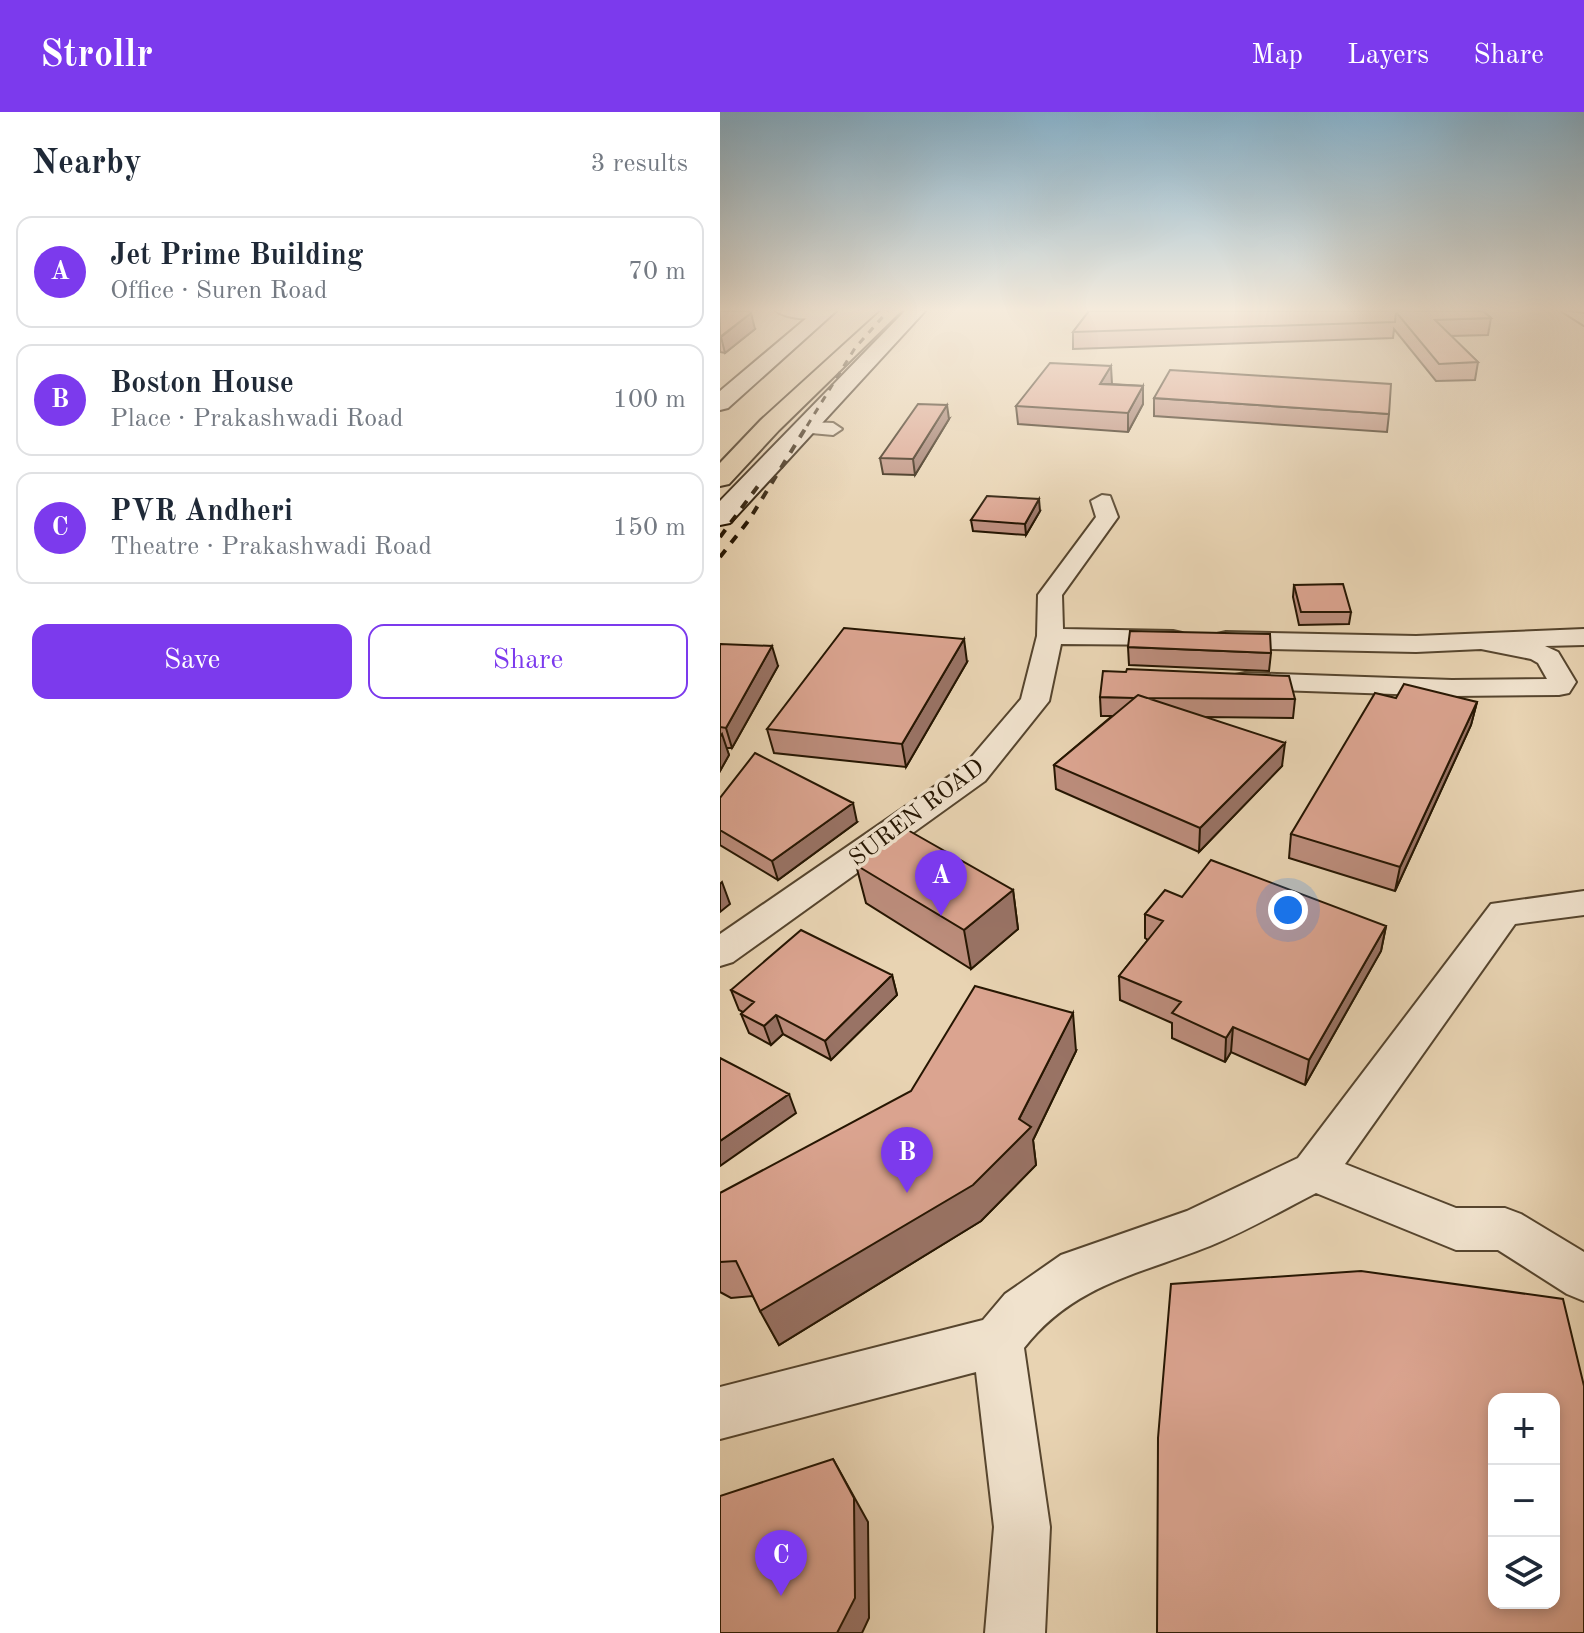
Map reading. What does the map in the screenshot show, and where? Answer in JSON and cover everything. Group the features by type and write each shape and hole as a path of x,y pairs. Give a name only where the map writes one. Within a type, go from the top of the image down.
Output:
{"highway":[{"path":"726,498 770,425 816,382"},
{"path":"770,425 849,382"}],"street":[{"path":"720,403 747,382"},
{"path":"726,498 807,428 850,382"},
{"path":"807,428 833,429"},
{"name":"SUREN ROAD","path":"720,952 974,774 1035,701 1050,636 1050,595 1107,517 1102,501"},
{"path":"1050,636 1416,644 1584,637"},
{"path":"1219,680 1452,688 1559,687 1562,682 1549,658 1539,653 1479,641"},
{"path":"720,1413 998,1341 1022,1311 1078,1271 1198,1229 1314,1172 1504,913 1584,903"},
{"path":"1314,1172 1456,1229 1505,1229 1584,1278"},
{"path":"998,1341 1022,1527 1015,1633"}],"building":[{"path":"1035,382 1101,382 1143,386 1128,413 1016,406"},
{"path":"1163,382 1391,384 1389,414 1154,398"},
{"path":"918,404 947,405 913,459 880,458"},
{"path":"987,496 1039,499 1025,524 971,520"},
{"path":"1343,584 1351,612 1301,612 1294,585"},
{"path":"844,628 964,639 902,744 767,729"},
{"path":"1130,631 1270,634 1271,653 1128,647"},
{"path":"720,644 772,646 726,728 720,727"},
{"path":"1127,669 1289,676 1295,699 1100,697 1103,671 1126,672"},
{"path":"1404,684 1477,702 1400,867 1291,834 1375,693 1396,698"},
{"path":"1138,695 1285,743 1200,828 1054,765"},
{"path":"755,753 853,803 772,861 720,830 720,798"},
{"path":"906,829 1013,890 964,930 856,865"},
{"path":"1211,860 1386,926 1309,1060 1233,1027 1226,1038 1172,1013 1181,1002 1119,976 1163,921 1145,914 1165,890 1182,897"},
{"path":"801,930 892,975 825,1041 776,1015 764,1026 741,1014 754,1002 731,990"},
{"path":"975,986 1073,1013 1019,1119 1031,1127 973,1185 760,1311 736,1261 720,1262 720,1193 911,1091"},
{"path":"720,1058 789,1094 720,1141"},
{"path":"1361,1271 1563,1299 1584,1386 1584,1633 1157,1633 1158,1438 1171,1284"},
{"path":"833,1459 854,1498 855,1598 837,1633 720,1633 720,1496"}],"railway":[{"path":"807,426 834,382"},
{"path":"720,557 749,520 808,424"},
{"path":"720,537 761,482"}],"place":[{"name":"Jet Prime Building","path":"941,916"},
{"name":"Boston House","path":"907,1193"},
{"name":"PVR Andheri","path":"781,1596"}]}
